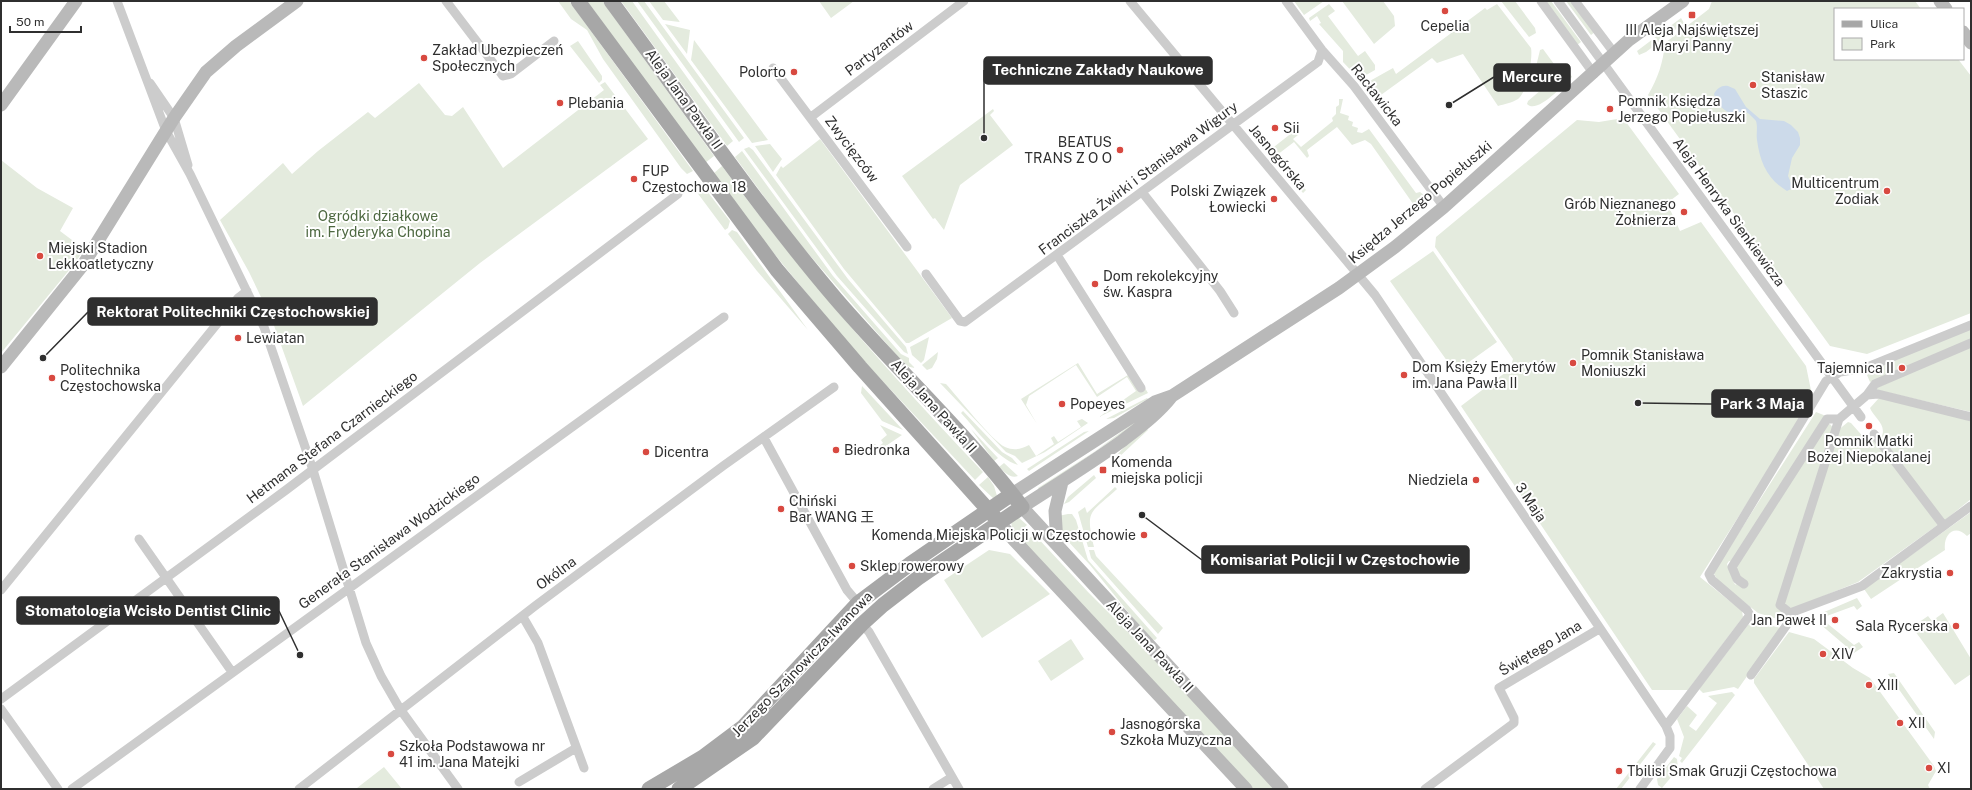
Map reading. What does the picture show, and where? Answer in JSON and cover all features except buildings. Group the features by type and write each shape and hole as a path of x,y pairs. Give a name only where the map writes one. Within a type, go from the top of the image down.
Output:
{"main road":[{"name":"Aleja Jana Pawła II","path":"578,1 776,270 860,367 1000,523"},
{"name":"Aleja Jana Pawła II","path":"611,1 759,203 837,300 1012,494 1022,507"},
{"name":"Jerzego Szajnowicza-Iwanowa","path":"649,789 703,758 743,727 858,603 879,586 1012,494"},
{"name":"Jerzego Szajnowicza-Iwanowa","path":"679,789 753,738 862,624 918,578 1022,507"}],"street":[{"path":"1,105 76,1"},
{"path":"117,1 166,132 190,174 264,327 313,470 366,643 381,676 400,709 458,789"},
{"path":"1,367 83,265 195,86 219,59 297,1"},
{"path":"446,1 503,76 511,74 554,40"},
{"name":"Jasnogórska","path":"1130,1 1232,125 1314,220 1358,276"},
{"name":"Racławicka","path":"1286,1 1322,50 1354,86 1444,207"},
{"path":"1541,1 1594,74"},
{"path":"1558,1 1604,64"},
{"path":"1575,1 1615,54"},
{"name":"Księdza Jerzego Popiełuszki","path":"1012,494 1155,402 1172,396 1358,276 1444,207 1594,74 1629,40 1683,1"},
{"name":"Partyzantów","path":"811,117 960,2"},
{"path":"1964,33 1971,43"},
{"name":"Franciszka Żwirki i Stanisława Wigury","path":"926,274 960,321 965,322 1057,256 1318,62 1322,50"},
{"name":"Aleja Henryka Sienkiewicza","path":"1604,64 1860,418"},
{"name":"Zwycięzców","path":"773,68 907,247"},
{"path":"144,74 174,118 190,174"},
{"path":"1142,192 1234,312"},
{"name":"Hetmana Stefana Czarnieckiego","path":"1,699 313,470 678,194"},
{"path":"1057,256 1141,388"},
{"name":"3 Maja","path":"1358,276 1375,295 1599,629 1666,726 1670,736 1670,748 1640,789"},
{"path":"1,590 238,298 247,291"},
{"name":"Generała Stanisława Wodzickiego","path":"72,789 724,317"},
{"path":"1666,726 1750,615 1747,610 1712,580 1710,574 1830,377 1840,372 1865,368 1971,325"},
{"path":"1744,584 1737,579 1732,567 1827,419 1839,418 1867,395 1875,384 1971,343"},
{"name":"Okólna","path":"299,789 400,709 723,466 834,387"},
{"path":"1867,395 1878,394 1971,417"},
{"name":"Księdza Jerzego Popiełuszki","path":"1022,507 1062,482 1150,420 1161,410 1172,396"},
{"path":"1790,613 1780,605 1839,418"},
{"path":"1874,434 1944,526"},
{"path":"764,438 847,590 858,603"},
{"path":"1057,544 1055,511 1062,482"},
{"path":"1790,613 1862,586 1971,506"},
{"name":"Aleja Jana Pawła II","path":"1022,507 1282,789"},
{"name":"Aleja Jana Pawła II","path":"1000,523 1014,540 1246,789"},
{"path":"139,539 232,672"},
{"path":"1751,675 1786,626 1790,619 1790,613"},
{"path":"523,617 538,643 584,768"},
{"path":"862,624 869,632 959,789"},
{"name":"Świętego Jana","path":"1425,789 1514,723 1514,718 1498,688 1599,629"},
{"path":"1,709 58,789"},
{"path":"519,782 576,748"},
{"path":"933,789 952,777"}],"green space":[{"path":"558,1 569,1 693,171 687,174 681,168 603,59 587,30 571,19"},
{"path":"587,1 603,2 714,156 705,163"},
{"path":"621,1 632,1 733,141 727,146"},
{"path":"637,1 644,1 744,138 739,142"},
{"path":"649,1 664,1 680,22 663,20"},
{"path":"819,1 854,1 831,18"},
{"path":"1294,1 1324,1 1304,15"},
{"path":"1342,1 1383,1 1394,16 1395,26 1374,44"},
{"path":"1501,1 1515,1 1535,28 1536,33 1529,37"},
{"path":"1545,1 1551,1 1581,42 1577,45"},
{"path":"1566,1 1573,1 1595,32 1591,35"},
{"path":"1712,1 1915,1 1920,8 1834,8 1834,60 1959,60 1971,76 1971,313 1867,354 1830,346 1648,95 1660,70 1665,43 1709,9"},
{"path":"1329,4 1335,11 1328,16 1358,56 1365,51 1375,65 1375,70 1359,79 1343,62 1343,51 1319,24 1321,23 1317,16 1310,21 1309,18"},
{"path":"1497,4 1531,48 1531,59 1527,83 1518,99 1498,106 1463,54 1437,63 1432,58 1374,100 1364,87 1368,82 1393,68 1396,74 1485,8 1487,10"},
{"path":"1681,18 1684,23 1646,52 1639,55 1637,51"},
{"path":"665,24 690,30 687,54"},
{"path":"694,40 768,140 752,143 691,60"},
{"path":"578,41 602,76 602,80 599,83 570,46"},
{"path":"1543,49 1554,64 1552,68 1536,82 1533,79 1540,50"},
{"path":"1567,68 1572,77 1557,92 1544,102 1537,105 1531,106 1527,104 1528,101"},
{"name":"Ogródki działkowe im. Fryderyka Chopina","path":"605,82 648,139 480,263 303,406 272,320 249,272 220,220 283,163 292,174 318,151 368,112 375,118 419,83 445,115 452,116 463,107 503,168 604,90 600,85"},
{"path":"1339,99 1343,99 1340,113 1349,116 1348,120 1353,122 1352,126 1358,128 1357,132 1362,133 1369,129 1416,193 1420,192 1424,195 1422,205 1416,208 1371,144 1365,140 1352,145 1337,127 1307,150 1309,156 1307,158 1294,142 1277,155 1306,190 1303,193 1269,153 1270,150 1293,132 1297,133 1298,135 1293,139 1301,147 1333,121 1332,118 1336,114 1336,107 1339,105"},
{"path":"993,109 994,111 990,115 1013,145 960,185 944,230 935,218 933,219 902,176"},
{"path":"1623,118 1679,194 1667,203 1680,231 1701,222 1806,366 1813,400 1700,577 1742,611 1743,617 1688,690 1652,690 1461,406 1510,369 1513,359 1435,247 1436,237 1577,120 1599,122"},
{"path":"820,139 952,318 909,343 906,343 844,269 776,175 781,166 783,168"},
{"path":"770,144 782,159 773,172 755,146"},
{"path":"749,147 753,150 848,279 906,347 908,354 904,352 837,276 744,149"},
{"path":"742,151 833,276 901,354 909,358 909,362 915,368 906,366 793,236 735,157"},
{"name":"Miejski Stadion Lekkoatletyczny","path":"1,160 37,188 73,208 60,231 84,249 75,263 1,353"},
{"path":"722,166 815,285 914,398 983,472 975,480 849,345 749,223 713,174"},
{"path":"700,182 730,221 728,228 725,230 696,191 697,184"},
{"path":"732,230 737,232 808,330 757,271 728,234"},
{"path":"1433,251 1497,342 1455,372 1390,281"},
{"path":"1971,329 1971,341 1870,382 1867,375 1870,369"},
{"path":"929,337 924,360 921,363 912,355 910,347"},
{"path":"1971,346 1971,412 1877,390 1876,388"},
{"path":"938,352 937,359 932,368 927,370 922,365"},
{"path":"1078,363 1097,394 1128,375 1140,392 1145,388 1148,393 1099,417 1136,391 1127,377 1097,397 1076,365 1029,396 1026,405 1037,424 1021,399"},
{"path":"940,383 946,384 999,443 1005,447 1015,449 1029,445 1036,456 1054,444 1051,438 1054,436 1058,442 1081,427 1077,421 1082,419 1088,423 1045,452 1022,463 1015,456 1006,452"},
{"path":"862,386 903,430 882,421 861,393"},
{"path":"1147,398 1148,399 1114,418 1106,419"},
{"path":"1879,398 1971,420 1971,499 1944,521 1881,438 1883,433 1882,425 1870,408"},
{"path":"963,411 1002,452 1012,458 1018,465 1002,457 961,413"},
{"path":"1816,412 1826,416 1732,562 1729,561 1727,564 1736,585 1738,577 1735,567 1826,425 1830,424 1833,428 1780,600 1785,614 1784,621 1758,613 1719,582 1714,574 1715,570"},
{"path":"1139,419 1140,421 1039,490 1038,488 1094,452"},
{"path":"1848,422 1851,423 1866,440 1876,441 1939,524 1858,582 1792,609 1784,603 1837,431"},
{"path":"880,425 902,435 877,452 873,445 875,444 878,447 883,443 881,440 887,435"},
{"path":"971,429 998,458 994,461"},
{"path":"1147,429 1148,430 1119,457 1116,456 1130,441"},
{"path":"1089,431 1029,471 1027,469 1084,432"},
{"path":"1004,463 1018,476 1012,477 999,467"},
{"path":"1094,475 1096,478 1069,502 1064,504 1068,497"},
{"path":"988,477 994,486 997,496 994,499 979,485"},
{"path":"1115,487 1117,489 1095,508 1092,513 1090,525 1094,547 1088,547 1078,512 1085,507 1087,513"},
{"path":"1971,512 1971,533 1967,536 1958,531 1950,532 1946,540 1945,550 1871,599 1864,589"},
{"path":"1072,514 1076,520 1088,560 1157,638 1155,640 1150,639 1090,565 1066,539 1060,528 1058,516"},
{"path":"1018,517 1027,525 1016,535 1012,528 1011,521"},
{"path":"1034,534 1088,592 1145,649 1274,789 1252,789 1024,543"},
{"path":"989,550 1010,554 1050,594 982,638 944,580"},
{"path":"1089,550 1094,550 1096,556 1163,628 1158,634 1091,558"},
{"path":"1857,598 1862,606 1857,610 1854,606 1824,617 1822,613"},
{"path":"1943,613 1971,659 1971,674 1955,685 1912,627 1928,616 1932,621"},
{"path":"1823,620 1854,645 1859,642 1863,647 1854,653 1820,624"},
{"path":"1760,623 1781,628 1738,689 1734,687 1703,693 1699,689 1748,625"},
{"path":"1789,632 1814,639 1853,668 1870,678 1934,766 1936,771 1928,785 1930,789 1824,789 1754,683 1754,679"},
{"path":"1071,639 1084,659 1051,681 1038,661"},
{"path":"1894,673 1935,732 1934,739 1888,674"},
{"path":"1732,692 1735,695 1682,763 1680,761 1682,758 1679,756 1684,737 1677,719 1687,706 1697,715 1689,726 1696,731 1717,703 1708,696"},
{"path":"1653,742 1656,744 1621,789 1616,789"},
{"path":"1674,757 1677,759 1678,769 1662,788 1658,785 1657,779"},
{"path":"384,767 402,789 357,788"}],"water":[{"path":"1728,86 1735,89 1746,107 1760,119 1784,121 1798,132 1800,145 1792,158 1788,176 1792,185 1791,189 1787,191 1780,186 1774,181 1766,169 1758,148 1756,121 1749,114 1744,112 1734,114 1727,112 1721,107 1714,94 1720,87"}],"place":[{"name":"Cepelia","path":"1445,11"},
{"name":"III Aleja Najświętszej Maryi Panny","path":"1692,15"},
{"name":"Zakład Ubezpieczeń Społecznych","path":"424,58"},
{"name":"Polorto","path":"794,72"},
{"name":"Stanisław Staszic","path":"1753,85"},
{"name":"Plebania","path":"560,103"},
{"name":"Mercure","path":"1449,105"},
{"name":"Pomnik Księdza Jerzego Popiełuszki","path":"1610,109"},
{"name":"Sii","path":"1275,128"},
{"name":"Techniczne Zakłady Naukowe","path":"984,138"},
{"name":"BEATUS TRANS Z O O","path":"1120,150"},
{"name":"FUP Częstochowa 18","path":"634,179"},
{"name":"Multicentrum Zodiak","path":"1887,191"},
{"name":"Polski Związek Łowiecki","path":"1274,199"},
{"name":"Grób Nieznanego Żołnierza","path":"1684,212"},
{"name":"Miejski Stadion Lekkoatletyczny","path":"40,256"},
{"name":"Dom rekolekcyjny św. Kaspra","path":"1095,284"},
{"name":"Lewiatan","path":"238,338"},
{"name":"Rektorat Politechniki Częstochowskiej","path":"43,358"},
{"name":"Pomnik Stanisława Moniuszki","path":"1573,363"},
{"name":"Tajemnica II","path":"1902,368"},
{"name":"Dom Księży Emerytów im. Jana Pawła II","path":"1404,375"},
{"name":"Politechnika Częstochowska","path":"52,378"},
{"name":"Park 3 Maja","path":"1638,403"},
{"name":"Popeyes","path":"1062,404"},
{"name":"Pomnik Matki Bożej Niepokalanej","path":"1869,426"},
{"name":"Biedronka","path":"836,450"},
{"name":"Dicentra","path":"646,452"},
{"name":"Komenda miejska policji","path":"1103,470"},
{"name":"Niedziela","path":"1476,480"},
{"name":"Chiński Bar WANG 王","path":"781,509"},
{"name":"Komisariat Policji I w Częstochowie","path":"1142,515"},
{"name":"Komenda Miejska Policji w Częstochowie","path":"1144,535"},
{"name":"Sklep rowerowy","path":"852,566"},
{"name":"Zakrystia","path":"1950,573"},
{"name":"Jan Paweł II","path":"1835,620"},
{"name":"Sala Rycerska","path":"1956,626"},
{"name":"XIV","path":"1823,654"},
{"name":"Stomatologia Wcisło Dentist Clinic","path":"300,655"},
{"name":"XIII","path":"1869,685"},
{"name":"XII","path":"1900,723"},
{"name":"Jasnogórska Szkoła Muzyczna","path":"1112,732"},
{"name":"Szkoła Podstawowa nr 41 im. Jana Matejki","path":"391,754"},
{"name":"XI","path":"1929,768"},
{"name":"Tbilisi Smak Gruzji Częstochowa","path":"1619,771"}]}
